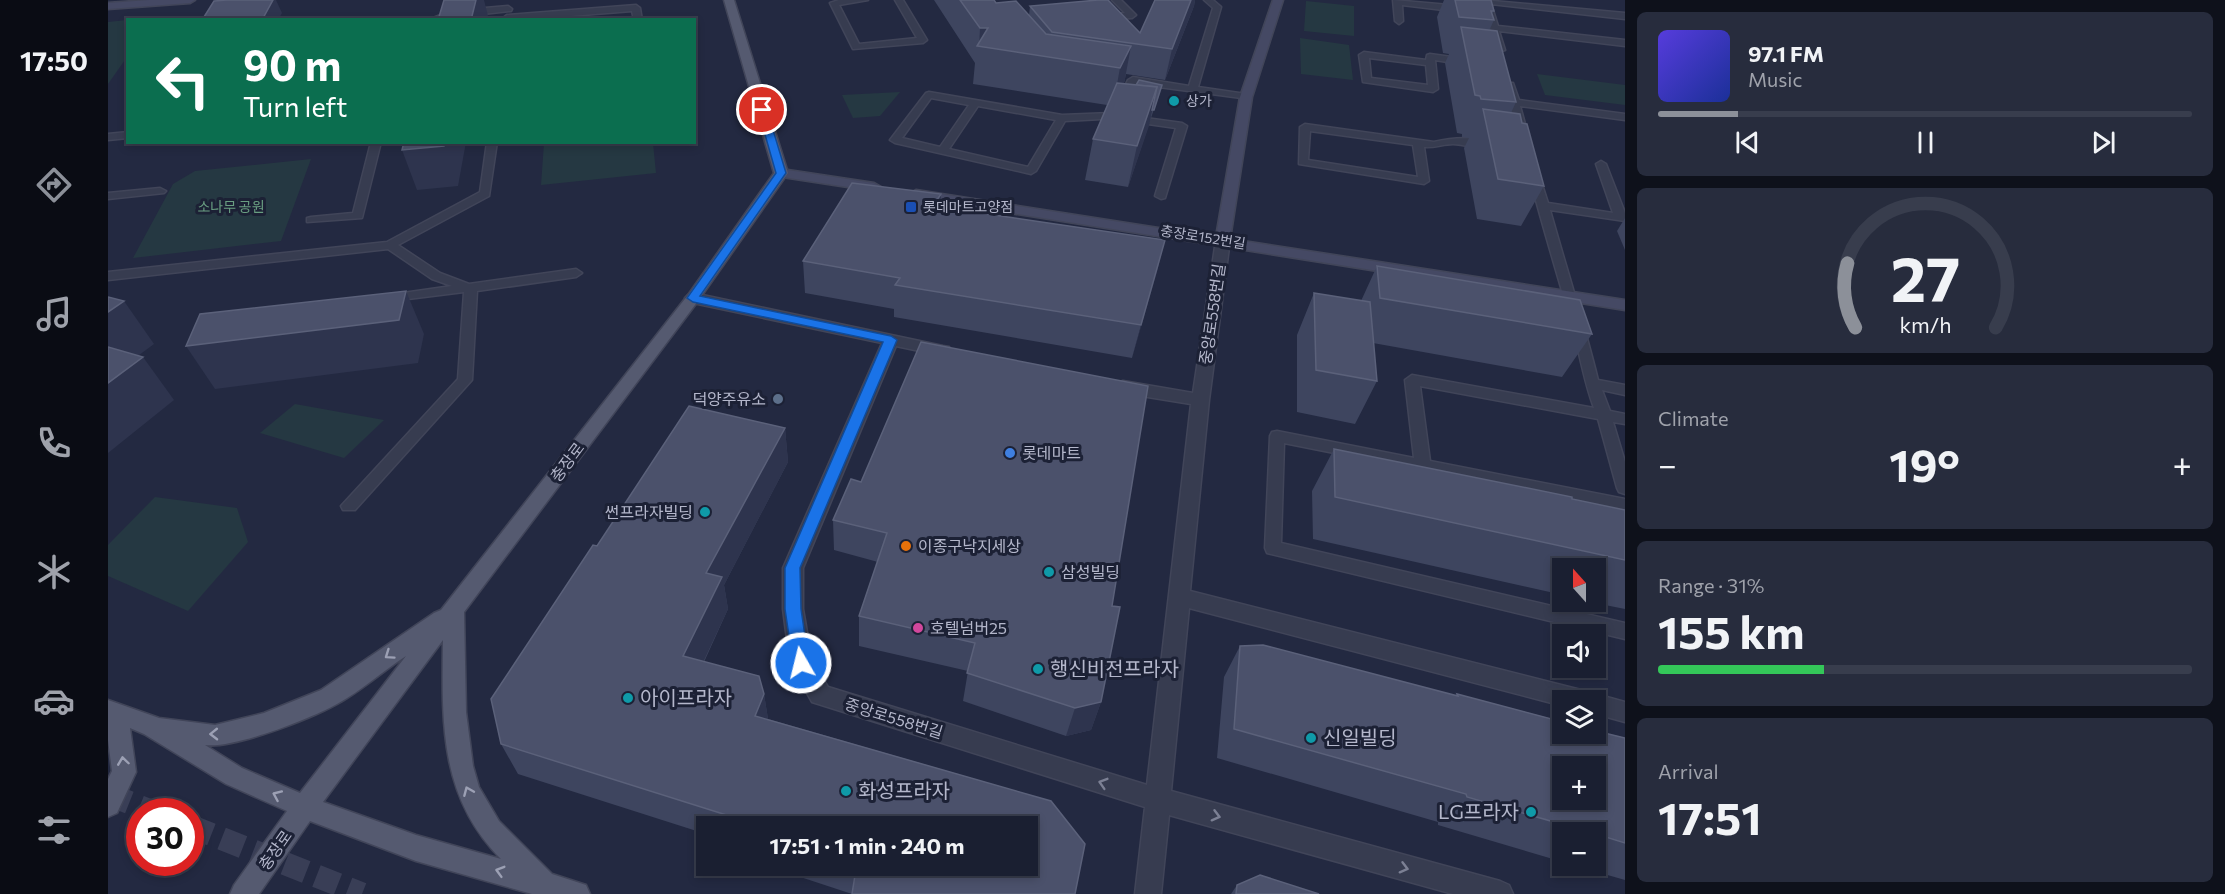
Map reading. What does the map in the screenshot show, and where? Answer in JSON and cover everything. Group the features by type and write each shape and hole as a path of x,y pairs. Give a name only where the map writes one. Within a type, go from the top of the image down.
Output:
{"main road":[{"path":"729,0 781,173"},
{"name":"충장로","path":"243,894 305,807 454,609 693,298 781,173"},
{"path":"152,726 215,736 265,723 329,697 454,609"},
{"path":"454,609 457,739 461,774 477,810 503,844 544,884"},
{"path":"112,711 152,726 234,776 305,807 416,848 577,894"},
{"path":"108,805 124,772 112,711"}],"street":[{"path":"108,6 190,0"},
{"name":"중앙로558번길","path":"1148,894 1200,400 1223,240 1246,97 1278,0"},
{"name":"충장로152번길","path":"781,173 1223,240 1625,305"},
{"path":"693,298 964,355"},
{"name":"중앙로558번길","path":"891,340 793,568 793,609 801,663 820,695 1159,800"},
{"path":"1103,383 1200,400"},
{"path":"1179,597 1552,693"},
{"path":"1606,707 1625,712"},
{"path":"1159,800 1500,894"}],"lane":[{"path":"864,0 834,3 856,47 923,40 899,0"},
{"path":"1088,19 1132,15 1116,0"},
{"path":"1193,89 1218,4 1208,0"},
{"path":"1502,57 1486,0 1625,16"},
{"path":"1399,21 1398,1 1442,3 1466,9"},
{"path":"438,18 451,14 508,12 552,17 636,8 638,18"},
{"path":"1478,11 1490,12"},
{"path":"1494,27 1625,43"},
{"path":"1430,63 1364,55 1366,80 1433,89 1431,57 1473,63"},
{"path":"1507,75 1525,141"},
{"path":"1116,117 1127,79 1246,97"},
{"path":"1062,118 1031,171 895,140 929,95 1062,118 1116,117 1182,126 1161,196"},
{"path":"1514,102 1625,117"},
{"path":"943,151 975,103"},
{"path":"1418,143 1424,181 1303,162 1305,127 1434,145 1452,141 1495,146"},
{"path":"108,137 126,135"},
{"path":"311,220 358,216 376,144"},
{"path":"108,276 390,245 485,194 492,144"},
{"path":"1531,161 1577,319 1592,384 1604,415 1625,488"},
{"path":"1601,164 1623,218"},
{"path":"108,196 160,191"},
{"path":"1543,206 1623,218"},
{"path":"390,245 436,276 471,289"},
{"path":"378,301 576,273"},
{"path":"349,506 465,380 471,289"},
{"path":"1423,465 1412,380 1625,419"},
{"path":"1592,384 1625,390"},
{"path":"1625,505 1277,436 1273,548 1625,631"}],"green space":[{"path":"1306,1 1354,6 1354,36 1304,31"},
{"path":"126,20 126,58 108,84 108,22"},
{"path":"1300,38 1349,45 1353,80 1301,74"},
{"path":"1537,74 1625,85 1625,105 1545,95"},
{"path":"900,92 880,116 853,118 842,95"},
{"path":"544,144 653,144 656,173 541,185"},
{"name":"소나무 공원","path":"311,159 281,241 133,258 173,184 195,171"},
{"path":"295,404 384,420 344,458 260,433"},
{"path":"155,497 237,508 248,542 188,611 108,576 108,545"}],"building":[{"path":"273,0 263,18 199,18 204,17 214,1"},
{"path":"444,0 476,0 472,18 439,18"},
{"path":"960,0 994,0 996,3 1016,1 1046,34 1131,46 1120,68 977,46 988,28 980,28"},
{"path":"1108,0 1140,33 1155,0 1191,0 1172,49 1052,32 1030,6"},
{"path":"1455,0 1491,0 1494,20 1459,17"},
{"path":"1461,27 1497,31 1516,102 1481,99 1480,96 1475,95"},
{"path":"1139,80 1162,85 1154,110 1152,110 1157,87 1136,85"},
{"path":"1117,83 1157,87 1137,146 1093,139"},
{"path":"1483,109 1520,114 1522,123 1527,124 1544,186 1498,179"},
{"path":"404,144 444,144 444,146 402,150"},
{"path":"852,183 941,194 933,206 1165,240 1141,325 895,285 900,278 803,261"},
{"path":"1377,266 1580,300 1592,334 1380,298"},
{"path":"406,291 399,320 186,346 200,314"},
{"path":"1314,293 1370,302 1377,381 1316,370"},
{"path":"108,297 124,301 108,312"},
{"path":"921,342 1148,386 1112,606 1120,607 1101,702 1075,708 967,673 975,643 859,616 887,533 833,520 851,479 861,482"},
{"path":"108,347 143,357 108,383"},
{"path":"689,406 785,428 706,573 722,577 683,656 759,676 764,694 755,716 1051,801 1085,844 1075,894 852,894 855,876 1038,876 1038,816 730,816 501,744 491,699 593,545 597,546"},
{"path":"1334,449 1572,497 1572,499 1625,510 1625,560 1335,497"},
{"path":"1263,645 1552,719 1552,744 1606,744 1606,733 1625,738 1625,843 1606,837 1606,822 1554,822 1467,797 1466,794 1234,729 1240,646"},
{"path":"1260,875 1319,894 1236,894 1237,885"}],"tunnel":[{"path":"108,794 126,801"},
{"path":"204,832 362,894"}],"place":[{"name":"상가","path":"1174,101"},
{"name":"롯데마트고양점","path":"911,207"},
{"name":"덕양주유소","path":"778,399"},
{"name":"롯데마트","path":"1010,453"},
{"name":"썬프라자빌딩","path":"705,512"},
{"name":"이종구낙지세상","path":"906,546"},
{"name":"삼성빌딩","path":"1049,572"},
{"name":"호텔넘버25","path":"918,628"},
{"name":"행신비전프라자","path":"1038,669"},
{"name":"아이프라자","path":"628,698"},
{"name":"신일빌딩","path":"1311,738"},
{"name":"화성프라자","path":"846,791"},
{"name":"LG프라자","path":"1531,812"}],"route":[{"path":"762,110 781,173 693,298 891,340 793,568 793,609 801,663"}]}
